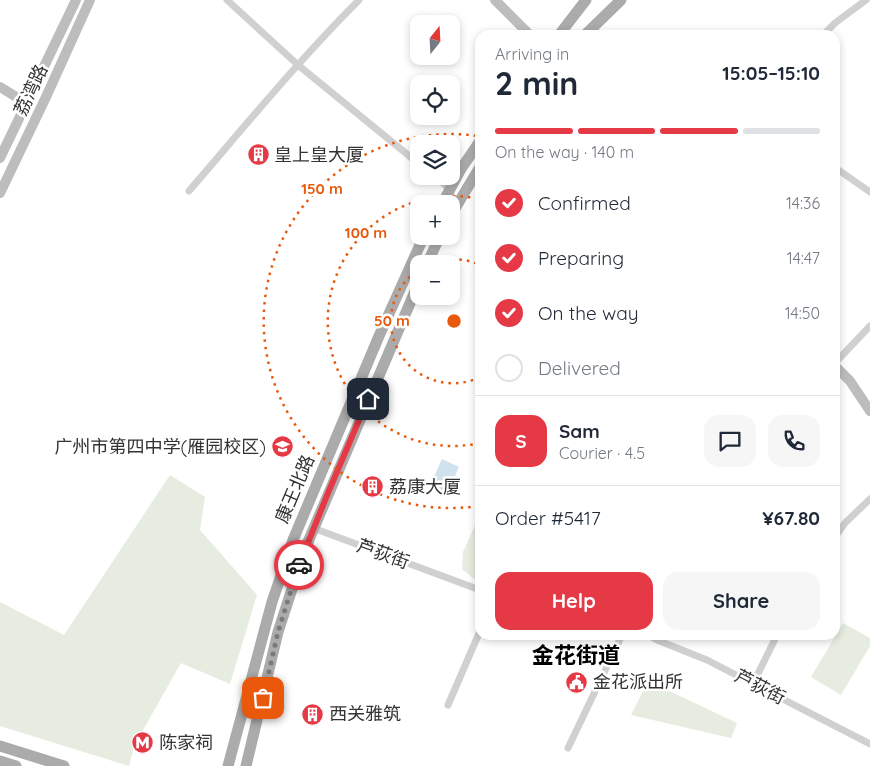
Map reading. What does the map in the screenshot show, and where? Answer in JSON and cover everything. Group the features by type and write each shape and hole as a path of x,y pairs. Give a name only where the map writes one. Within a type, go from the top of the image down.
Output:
{"main road":[{"name":"荔湾路","path":"0,158 76,0"},
{"name":"荔湾路","path":"0,193 90,0"},
{"path":"495,0 525,30"},
{"path":"563,30 586,0"},
{"path":"590,30 621,0"},
{"path":"0,87 26,103"},
{"path":"447,195 475,148"},
{"path":"460,200 475,175"},
{"name":"康王北路","path":"228,766 274,595 292,540 420,245"},
{"name":"康王北路","path":"246,766 278,632 297,572 313,528 410,303"},
{"path":"840,370 870,411"},
{"path":"0,746 64,766"},
{"path":"0,761 16,766"}],"street":[{"path":"227,0 298,65 410,157"},
{"path":"189,191 298,65 359,0"},
{"path":"828,30 835,22 866,0"},
{"path":"26,103 39,111"},
{"path":"840,171 870,192"},
{"path":"445,185 450,189"},
{"path":"840,359 870,326"},
{"path":"840,530 870,499"},
{"name":"芦荻街","path":"313,528 475,588"},
{"path":"448,705 476,640"},
{"path":"568,748 620,640"},
{"name":"芦荻街","path":"657,640 707,660 870,744"},
{"path":"753,684 775,640"}],"shaded area":[{"path":"170,475 205,497 200,530 257,595 230,684 181,663 134,746 129,766 0,726 0,602 64,635"},
{"path":"475,525 475,579 462,569 463,552"},
{"path":"843,623 870,638 870,646 841,695 811,677 833,640 840,640 840,628"},
{"path":"648,681 737,723 731,738 631,715"}],"water":[{"path":"442,459 459,467 446,496 429,488"}],"way so far":[{"path":"263,698 278,632 299,565"}],"place":[{"name":"皇上皇大厦","path":"258,155"},
{"name":"广州市第四中学(雁园校区)","path":"282,447"},
{"name":"荔康大厦","path":"373,487"},
{"name":"金花派出所","path":"577,682"},
{"name":"西关雅筑","path":"313,714"},
{"name":"陈家祠","path":"143,743"}],"district":[{"name":"金花街道","path":"576,655"}],"route":[{"path":"299,565 368,399"}]}
